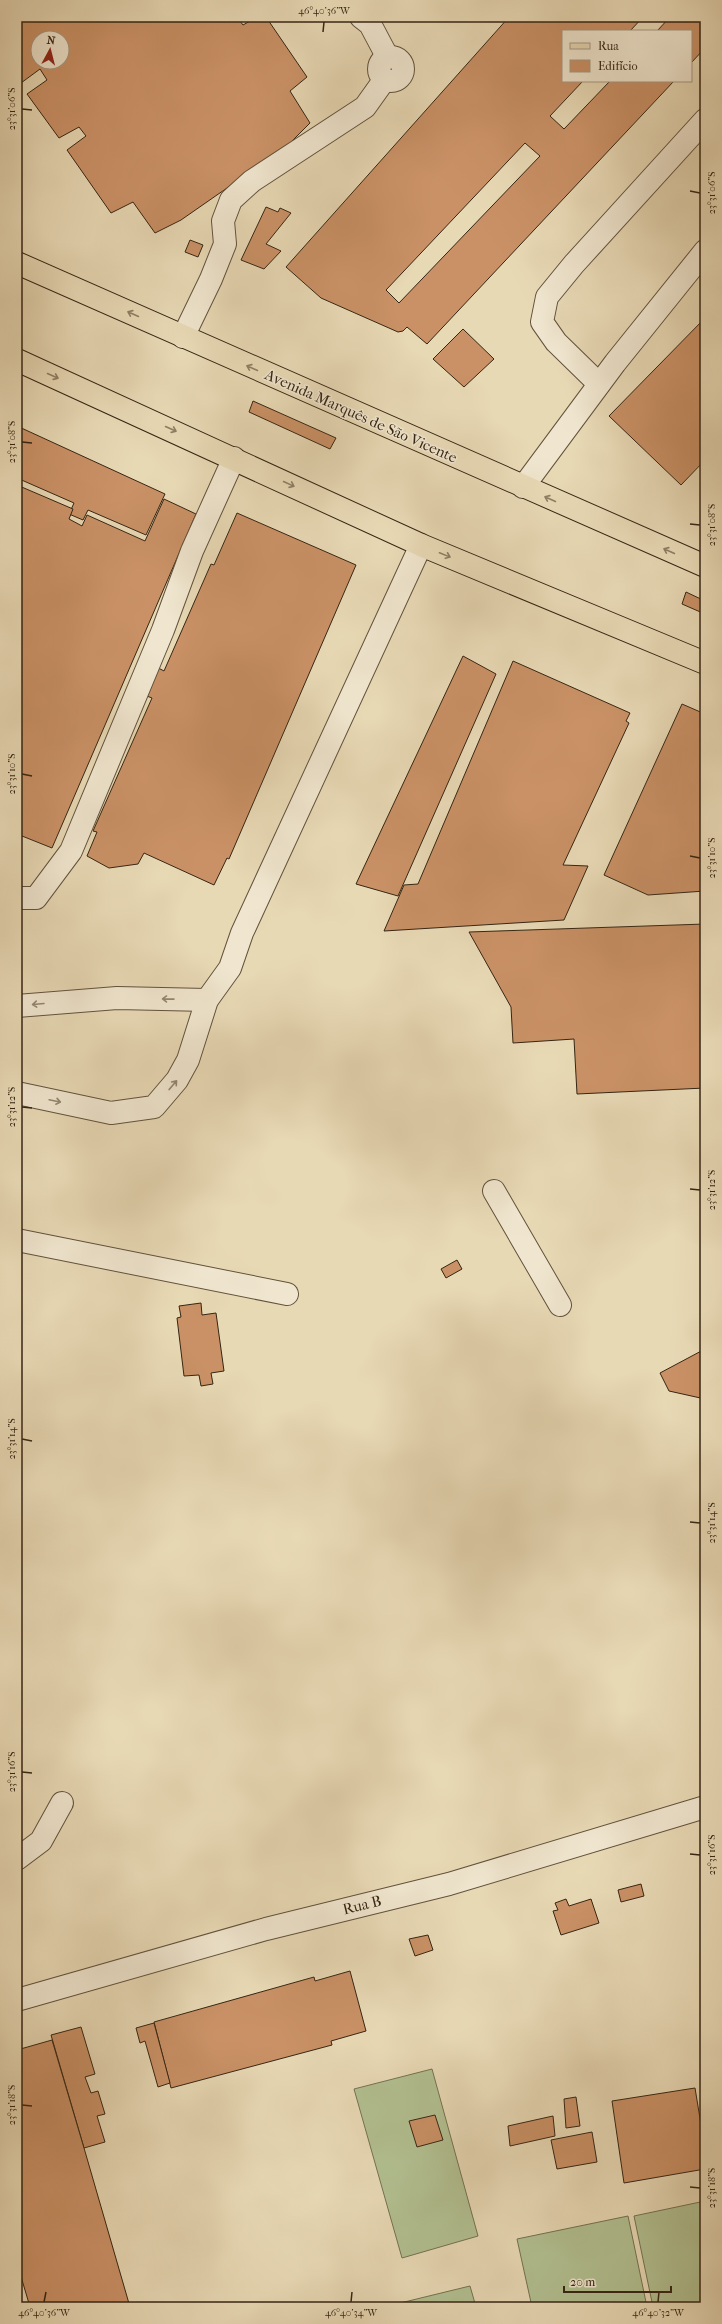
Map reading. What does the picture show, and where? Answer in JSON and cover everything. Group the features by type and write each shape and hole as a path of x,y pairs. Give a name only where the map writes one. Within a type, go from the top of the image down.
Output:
{"main road":[{"name":"Avenida Marquês de São Vicente","path":"17,263 705,566"},
{"path":"17,360 234,458 421,545 705,663"}],"street":[{"path":"183,337 212,279 225,244 223,221 231,200 252,181 365,107 385,79 380,75 379,68 380,63 388,58 370,24 361,17"},
{"path":"599,384 556,342 542,322 547,297 574,264 705,120"},
{"path":"523,487 599,384 705,251"},
{"path":"17,898 36,898 71,851 163,630 192,551 234,458"},
{"path":"17,1093 111,1113 154,1107 177,1080 188,1060 207,1000 230,968 242,933 421,545"},
{"path":"17,1006 117,998 207,1000"},
{"path":"494,1191 560,1305"},
{"path":"17,1240 287,1294"},
{"path":"17,1859 41,1841 62,1803"},
{"name":"Rua B","path":"17,2000 266,1929 449,1884 705,1807"}],"green space":[{"path":"432,2069 478,2236 402,2258 354,2089"},
{"path":"705,2201 705,2307 653,2307 634,2216"},
{"path":"628,2216 647,2307 532,2307 517,2239"},
{"path":"470,2286 476,2307 392,2307 392,2305"}],"building":[{"path":"17,17 237,17 243,25 257,17 266,17 307,77 290,91 310,123 286,147 181,220 155,233 133,202 111,213 67,150 86,136 79,127 59,138 27,94 47,80 41,70 70,70 70,30 30,30 30,70 39,70 21,83 17,77"},
{"path":"509,17 643,17 631,30 562,30 562,82 582,82 550,116 564,129 609,82 673,82 427,344 407,327 403,331 398,332 321,298 286,267","holes":["525,143 540,156 399,303 386,290"]},
{"path":"670,17 705,17 705,48 692,62 692,30 658,30"},
{"path":"266,207 278,212 280,208 291,213 266,244 281,251 264,269 241,260"},
{"path":"190,240 203,245 198,257 185,252"},
{"path":"705,318 705,460 681,485 609,416"},
{"path":"463,329 494,359 464,387 433,359"},
{"path":"253,401 336,438 330,449 249,412"},
{"path":"17,426 165,494 146,535 88,510 83,520 69,514 74,503 17,478"},
{"path":"17,485 73,509 69,519 82,526 87,515 145,541 164,499 196,514 52,848 17,834"},
{"path":"237,513 356,565 229,859 227,858 214,885 144,853 138,864 109,868 87,856 97,832 93,831 152,698 139,693 151,664 164,671 211,564 214,565"},
{"path":"686,592 705,601 705,614 682,604"},
{"path":"463,656 496,674 398,896 356,884"},
{"path":"513,661 630,713 626,721 629,723 563,865 588,866 564,920 384,931 404,885 418,884"},
{"path":"682,704 705,714 705,891 648,895 604,875"},
{"path":"705,924 705,1088 577,1094 574,1039 513,1043 511,1007 469,932"},
{"path":"457,1260 462,1269 446,1278 441,1269"},
{"path":"201,1303 202,1315 216,1313 224,1371 211,1373 213,1384 201,1386 199,1375 184,1376 177,1318 181,1317 179,1306"},
{"path":"705,1349 705,1399 669,1391 660,1373"},
{"path":"641,1884 644,1896 621,1902 618,1890"},
{"path":"566,1899 569,1906 591,1899 599,1923 561,1935 553,1911 558,1910 555,1903"},
{"path":"428,1935 433,1950 415,1956 409,1939"},
{"path":"350,1971 366,2031 331,2041 332,2045 171,2088 154,2022 314,1977 315,1981"},
{"path":"154,2023 170,2083 158,2087 145,2041 140,2043 136,2028"},
{"path":"81,2027 95,2074 85,2077 91,2093 98,2091 105,2114 97,2116 105,2142 84,2148 51,2035"},
{"path":"52,2040 130,2307 30,2307 17,2263 17,2050"},
{"path":"695,2088 705,2149 705,2169 624,2183 612,2101"},
{"path":"576,2097 580,2126 566,2128 564,2099"},
{"path":"435,2115 443,2140 417,2147 409,2121"},
{"path":"553,2116 555,2136 510,2146 508,2126"},
{"path":"592,2132 597,2162 557,2169 551,2140"}]}
